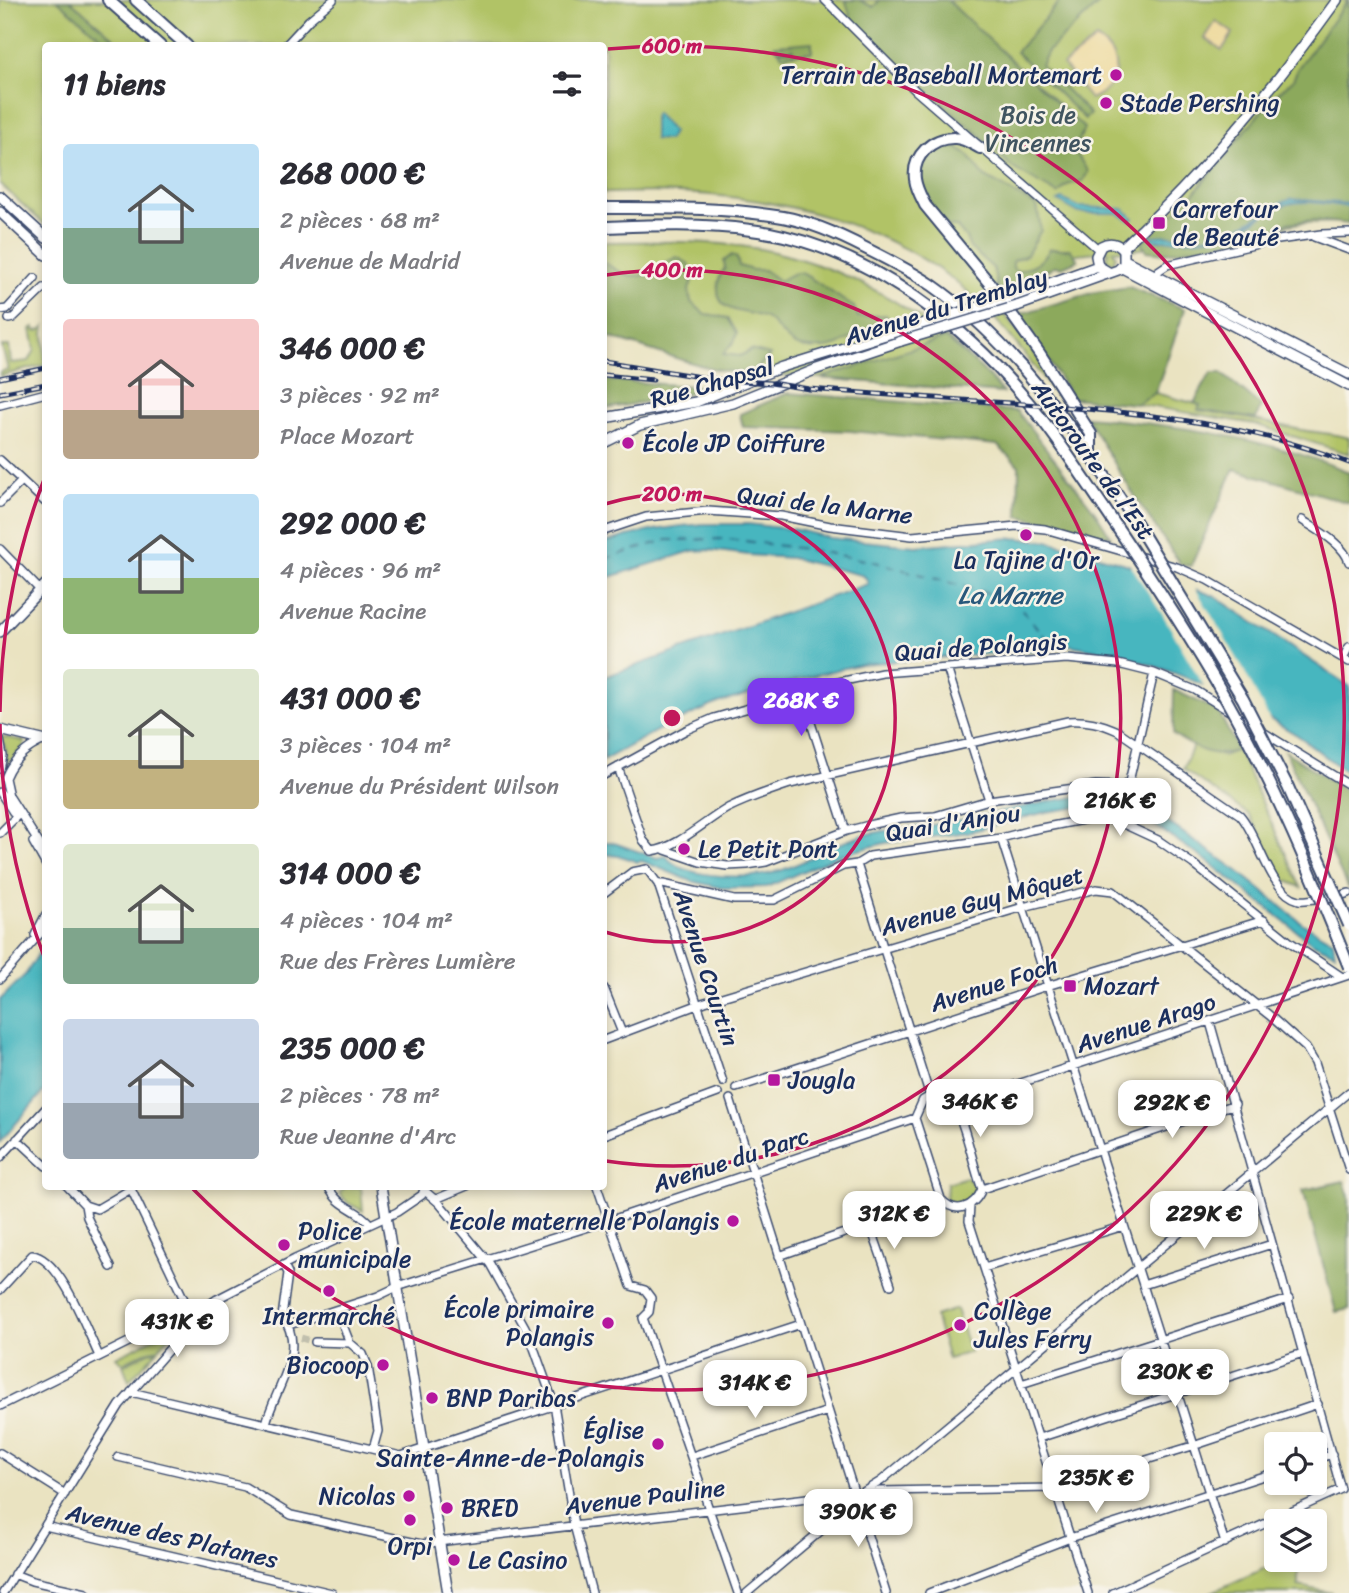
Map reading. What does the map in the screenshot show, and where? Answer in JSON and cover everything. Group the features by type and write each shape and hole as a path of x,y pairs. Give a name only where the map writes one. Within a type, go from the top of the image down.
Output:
{"highway":[{"path":"108,0 155,42"},
{"path":"136,0 183,42"},
{"path":"980,148 956,138 941,139 931,144 922,151 917,161 915,178 918,190 925,205 990,284 1040,354 1091,434 1091,455"},
{"name":"Autoroute de l’Est","path":"607,208 727,209 786,218 843,237 883,257 932,286 974,320 1040,390 1091,455 1132,516 1243,699 1288,787 1349,925"},
{"name":"Autoroute de l’Est","path":"607,227 730,227 784,236 836,253 887,277 965,337 1014,385 1046,425 1157,585 1228,703 1277,800 1349,967"}],"main road":[{"path":"1122,248 1165,208 1217,151 1290,63 1337,0"},
{"path":"0,196 42,234"},
{"path":"0,212 42,251"},
{"path":"1122,248 1110,243 1098,249 1096,256 1098,266 1110,273 1123,264"},
{"path":"1122,248 1123,264"},
{"path":"1123,264 1349,374"},
{"name":"Avenue du Tremblay","path":"607,417 696,402 800,361 1011,297 1098,266"},
{"name":"Avenue du Tremblay","path":"794,379 817,369 1017,306 1110,273"},
{"path":"1153,279 1349,386"},
{"name":"Rue Chapsal","path":"607,438 635,426 733,402 794,379"},
{"path":"0,632 42,586"},
{"path":"0,730 41,739"},
{"path":"382,1190 448,1593"}],"street":[{"path":"289,42 333,0"},
{"path":"825,0 900,75 980,148 1098,249"},
{"path":"1153,279 1167,265 1271,241 1349,234"},
{"path":"1349,234 1341,240 1349,250"},
{"path":"1310,236 1349,250"},
{"path":"0,310 7,309 35,278"},
{"path":"9,319 42,290"},
{"path":"0,405 42,394"},
{"path":"0,460 42,499"},
{"path":"0,503 23,480"},
{"name":"Quai de la Marne","path":"607,530 646,517 708,511 781,516 830,526 912,536 1017,526 1045,529 1177,567 1207,580 1346,660"},
{"path":"1302,520 1347,555 1349,562"},
{"path":"0,549 42,586"},
{"path":"1346,660 1349,647"},
{"name":"Quai de Polangis","path":"607,773 686,730 714,718 801,692 882,673 1068,659 1118,664 1154,673 1195,690 1349,785"},
{"path":"947,668 989,800"},
{"path":"652,851 665,850 700,862 727,866 747,865 766,862 846,831 901,818 935,816 989,800 1096,785 1123,786 1129,782 1154,673"},
{"path":"801,692 846,831"},
{"path":"665,850 697,827 748,799 790,784 1068,721 1086,720 1101,723 1138,744 1240,815 1254,834 1283,891 1299,900 1339,896 1349,892"},
{"path":"41,739 27,748 3,777 18,816 42,858"},
{"path":"0,740 4,756 0,769"},
{"path":"618,767 643,840 652,851"},
{"path":"0,792 42,849"},
{"path":"0,833 18,816"},
{"name":"Quai d'Anjou","path":"658,884 734,900 774,900 843,866 857,864 870,856 1001,838 1098,817 1117,821 1158,840 1290,942 1345,976"},
{"path":"1001,838 1225,1543"},
{"path":"607,891 632,872 647,869 652,851"},
{"path":"857,864 930,1096"},
{"name":"Avenue Courtin","path":"647,869 658,884 723,1082"},
{"name":"Avenue Guy Môquet","path":"607,1039 699,1004 1023,907 1096,888 1113,891 1258,1005 1306,1048 1315,1063 1349,1170"},
{"name":"Avenue Foch","path":"736,1088 1048,986 1264,920"},
{"path":"33,943 42,923"},
{"path":"0,979 42,932"},
{"name":"Avenue Arago","path":"954,1105 1345,976"},
{"path":"607,996 622,1033"},
{"path":"1113,1593 1342,1489 1210,1022"},
{"path":"723,1082 733,1083 736,1088 730,1099 725,1099 718,1093 723,1082"},
{"path":"747,1593 848,1508 855,1497 881,1480 1349,1092"},
{"path":"607,1134 718,1093"},
{"path":"970,1206 954,1208 947,1206 941,1199 915,1118 923,1100 930,1096 941,1096 954,1105 982,1189"},
{"path":"730,1099 886,1593"},
{"path":"1088,1593 984,1268 970,1221 970,1206 982,1189 1235,1104"},
{"path":"0,1157 42,1112"},
{"name":"Avenue du Parc","path":"289,1325 397,1287 608,1221 915,1118"},
{"path":"17,1139 42,1162"},
{"path":"72,1190 85,1205 97,1209 128,1190"},
{"path":"3,1593 120,1405 191,1323 192,1316 132,1190"},
{"path":"331,1190 339,1202 370,1224"},
{"path":"0,1406 174,1319 192,1316 216,1299 386,1218 413,1203 424,1190"},
{"path":"426,1190 486,1259 525,1327 554,1404 574,1525 592,1593"},
{"path":"436,1199 457,1190"},
{"path":"598,1190 631,1286 646,1290 651,1298 649,1312 643,1318 738,1593"},
{"path":"779,1256 941,1199"},
{"path":"85,1205 87,1217 111,1267"},
{"path":"870,1225 891,1285"},
{"path":"984,1268 1124,1226"},
{"path":"1143,1285 1272,1244"},
{"path":"0,1290 32,1255 38,1255 61,1277 99,1356"},
{"path":"266,1424 268,1412 287,1369 292,1347 289,1325 282,1317 288,1273 284,1265"},
{"path":"1021,1384 1289,1299"},
{"path":"337,1310 350,1343 363,1354 368,1366 378,1431 373,1449"},
{"path":"131,1392 401,1456 801,1324"},
{"path":"291,1336 301,1338"},
{"path":"314,1342 350,1343"},
{"path":"1039,1438 1303,1353"},
{"name":"Avenue Pauline","path":"118,1457 245,1487 291,1515 421,1544 841,1494 855,1497 880,1490 1054,1488 1318,1404"},
{"path":"692,1456 828,1411"},
{"path":"0,1454 65,1494"},
{"path":"1327,1456 1332,1454"},
{"path":"929,1593 1070,1538 1264,1476"},
{"name":"Avenue des Platanes","path":"45,1526 332,1593"},
{"path":"14,1574 32,1581 86,1593"}],"green space":[{"name":"Bois de Vincennes","path":"0,0 1349,0 1349,222 1301,223 1153,248 1113,251 1116,256 1113,263 1106,260 1108,251 1077,254 988,290 1045,368 1060,397 1004,328 967,291 903,248 868,232 832,218 756,201 670,192 607,193 607,42 42,42 42,222 0,184"},
{"path":"57,0 70,0 119,42 106,42"},
{"path":"859,0 873,7 880,0 947,0 1084,128 1075,151 1088,172 1083,181 1067,185 1058,194 1013,168 852,21 846,2"},
{"path":"1061,0 1103,0 1048,51 1041,65 1090,114 1085,119 1016,52"},
{"path":"1348,0 1349,224 1314,220 1287,223 1254,237 1165,253 1147,251 1141,243 1191,197 1272,98 1293,80 1298,68"},
{"path":"812,42 812,52 782,55 779,51 795,49 778,50 775,45"},
{"path":"941,145 954,146 969,156 984,176 1037,206 1041,230 1027,255 1013,261 1013,268 1018,271 1033,266 1044,258 1050,249 1070,249 1078,260 1062,267 1054,266 1027,282 998,291 993,268 970,248 957,227 948,227 925,192 922,183 923,162 927,151"},
{"path":"607,242 732,245 774,252 839,273 900,305 928,324 980,368 1003,393 720,370 607,337"},
{"path":"732,255 737,258 739,266 764,270 780,281 792,274 801,273 854,307 858,317 886,315 891,321 833,346 811,348 795,345 767,319 728,308 722,303 718,281 725,268 724,261"},
{"path":"677,257 689,264 694,276 689,290 691,302 705,314 728,318 737,333 734,342 723,354 740,356 751,350 770,355 755,370 719,370 607,337 607,264 625,274 637,276 660,271 666,262"},
{"path":"1129,287 1185,309 1155,393 1136,404 1072,398 1019,314 1096,292"},
{"path":"34,327 36,331 41,330 42,366 0,376 0,372 8,370 2,346 9,346 11,363 29,361 35,350 31,329"},
{"path":"945,338 982,369 1003,393 821,378"},
{"path":"1211,373 1221,373 1261,406 1256,419 1198,410 1200,405 1194,403"},
{"path":"607,380 705,387 680,396 607,408"},
{"path":"788,393 1017,411 1096,513 1111,537 1018,516 1019,466 997,445 850,431 743,427 740,414"},
{"path":"1155,393 1200,405 1198,410 1349,438 1349,454 1254,424 1136,404"},
{"path":"1086,417 1220,434 1317,460 1349,472 1349,503 1234,469 1191,566 1181,565"},
{"path":"1174,690 1218,711 1238,750 1212,753 1196,748 1173,734"},
{"path":"1,736 24,741 24,746 4,769 7,754"},
{"path":"1193,746 1223,756 1238,750 1301,887 1284,880 1249,815 1183,769"},
{"path":"1285,751 1349,793 1348,889"},
{"path":"967,1177 976,1188 970,1201 963,1205 946,1199 947,1183"},
{"path":"1344,1181 1349,1197 1349,1309 1336,1312 1303,1190"},
{"path":"342,1190 361,1190 363,1211 348,1203 339,1193"},
{"path":"956,1309 970,1352 948,1359 935,1316"},
{"path":"172,1329 174,1332 158,1349 123,1363 116,1357"},
{"path":"157,1351 129,1381 123,1365 149,1352"},
{"path":"1264,1569 1264,1572 1298,1572 1298,1586 1332,1593 1210,1593"}],"sand":[{"path":"1216,21 1233,33 1222,50 1205,38"},
{"path":"1096,39 1112,54 1115,71 1108,87 1090,99 1063,65"}],"water":[{"path":"656,113 673,132 668,140 654,139"},
{"path":"1062,199 1079,207 1124,209 1133,218 1131,221 1117,213 1079,213 1058,201"},
{"path":"1292,199 1349,204 1349,207 1311,202 1291,203 1273,209 1245,226 1225,234 1185,240 1154,240 1150,237 1164,235 1198,238 1219,234 1239,227 1273,207"},
{"name":"La Marne","path":"748,524 798,530 830,538 916,546 1012,538 1048,541 1126,564 1214,596 1349,686 1349,773 1297,735 1208,687 1148,664 1083,647 1049,642 1047,649 861,664 816,675 718,703 660,729 607,758 607,676 868,584 866,578 861,575 791,558 709,550 692,551 607,578 607,542 678,526"},
{"path":"1120,795 1143,805 1238,871 1303,924 1333,941 1335,953 1312,943 1207,861 1142,817 1099,804 1046,812 969,832 885,843 840,855 767,887 722,888 691,881 642,861 607,854 607,842 611,842 657,858 666,856 684,869 697,872 725,876 762,875 787,868 848,840 871,833 945,823 1083,796"},
{"path":"42,948 42,1093 0,1142 0,1000 26,974"}],"pier":[{"path":"1127,560 1194,586 1240,663 1273,726 1206,690"}],"ferry route":[{"path":"607,558 667,540 729,539 875,562 1014,600 1049,642"}],"tunnel":[{"path":"301,1338 315,1342"}],"railway":[{"path":"607,362 712,379 809,389 1139,414 1224,427 1308,448 1349,463"},
{"path":"0,378 42,369"},
{"path":"607,375 653,380"},
{"path":"0,393 42,385"}],"place":[{"name":"Terrain de Baseball Mortemart","path":"1116,75"},
{"name":"Stade Pershing","path":"1106,103"},
{"name":"Carrefour de Beauté","path":"1159,223"},
{"name":"École JP Coiffure","path":"628,443"},
{"name":"La Tajine d'Or","path":"1026,535"},
{"name":"Le Petit Pont","path":"684,849"},
{"name":"Mozart","path":"1070,986"},
{"name":"Jougla","path":"774,1080"},
{"name":"École maternelle Polangis","path":"733,1221"},
{"name":"Police municipale","path":"284,1245"},
{"name":"Intermarché","path":"329,1291"},
{"name":"École primaire Polangis","path":"608,1323"},
{"name":"Collège Jules Ferry","path":"960,1325"},
{"name":"Biocoop","path":"383,1365"},
{"name":"BNP Paribas","path":"432,1398"},
{"name":"Église Sainte-Anne-de-Polangis","path":"658,1444"},
{"name":"Nicolas","path":"409,1496"},
{"name":"BRED","path":"447,1508"},
{"name":"Orpi","path":"410,1520"},
{"name":"Le Casino","path":"454,1560"}]}
